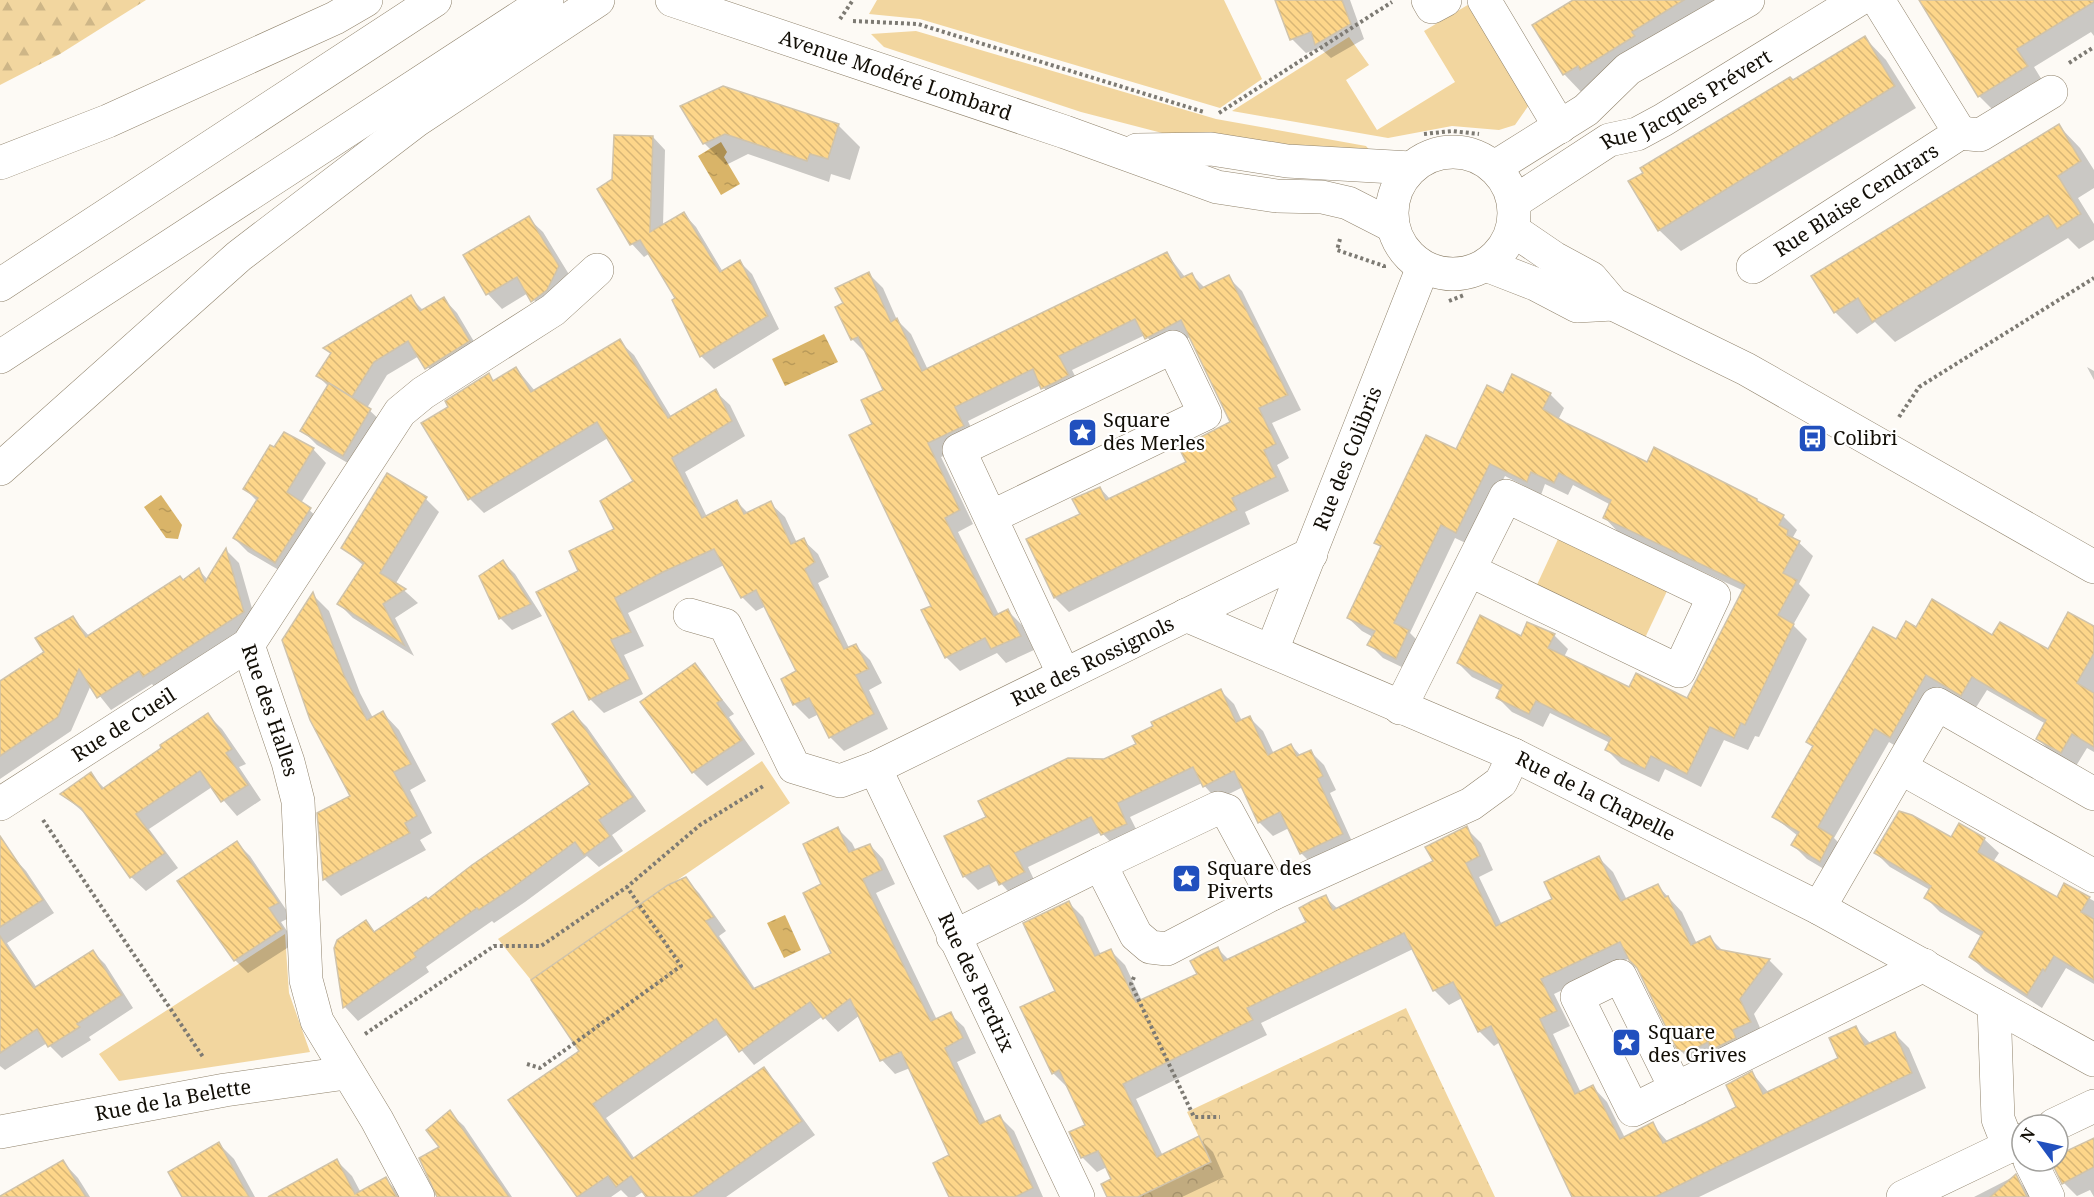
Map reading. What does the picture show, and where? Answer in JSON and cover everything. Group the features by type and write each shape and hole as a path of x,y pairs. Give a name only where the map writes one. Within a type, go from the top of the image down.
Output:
{"main road":[{"path":"0,163 141,107 335,18 366,0"},
{"path":"0,285 435,0"},
{"path":"0,357 547,0"},
{"path":"0,469 239,256 417,120 598,0"},
{"name":"Avenue Modéré Lombard","path":"672,0 1118,150 1217,187 1277,196 1322,197 1348,203 1393,226"},
{"path":"1428,0 1432,7 1444,0"},
{"path":"1484,0 1560,127"},
{"name":"Rue Jacques Prévert","path":"1495,167 1586,110 1628,69 1748,0"},
{"name":"Rue Jacques Prévert","path":"1514,216 1609,140 1636,134 1662,120 1858,0"},
{"name":"Rue Blaise Cendrars","path":"1878,0 1960,133"},
{"name":"Rue Blaise Cendrars","path":"1753,267 1960,133 1980,135 2051,92"},
{"name":"Avenue Modéré Lombard","path":"1118,150 1211,149 1287,160 1411,168"},
{"path":"1462,152 1480,157 1495,167 1507,183 1514,216 1502,252 1486,265 1470,272 1454,274 1423,267 1409,255 1399,242 1393,226 1392,205 1399,185 1411,168 1435,155 1462,152"},
{"path":"1514,216 1554,258 1591,278 1613,304 1746,369 2094,567"},
{"path":"1486,265 1535,284 1577,306 1613,304"},
{"name":"Rue des Colibris","path":"1272,651 1423,267"},
{"name":"Rue des Halles","path":"418,1197 377,1120 317,1021 306,980 298,801 288,762 248,645 400,412 423,393 553,310 597,270"},
{"path":"991,517 1205,414 1173,347 959,450 1064,675"},
{"path":"1400,708 1469,570 1506,496 1714,596 1679,671 1469,570"},
{"name":"Rue des Rossignols","path":"794,767 840,781 874,768 1311,554"},
{"path":"690,615 725,625 794,767"},
{"name":"Rue de la Chapelle","path":"1186,615 1514,755 1819,908 2094,1060"},
{"name":"Rue de Cueil","path":"11,796 248,645"},
{"path":"1819,908 1937,704 2094,794"},
{"path":"1100,864 1136,935 1150,947 1167,949 1272,894 1471,804 1501,782 1514,755"},
{"name":"Rue des Perdrix","path":"874,768 1078,1197"},
{"path":"1901,768 2094,876"},
{"path":"953,937 1218,808 1227,811 1272,894"},
{"path":"1676,1089 1924,965"},
{"path":"1994,1005 1998,1119 2010,1134"},
{"name":"Rue de la Belette","path":"0,1132 225,1090 341,1064"},
{"path":"2070,1117 2094,1106"},
{"path":"1903,1197 2010,1151"},
{"path":"2035,1173 2048,1197"}],"path":[{"path":"1216,115 1395,0"},
{"path":"1881,445 1918,387 2094,278"},
{"path":"341,1064 494,946 542,946 627,888 700,825 794,767"},
{"path":"11,796 225,1090"},
{"path":"526,1064 540,1068 681,966 627,888"},
{"path":"1150,947 1131,984 1194,1117 1220,1117"}],"green space":[{"path":"0,0 146,0 60,54 0,85"},
{"path":"877,0 1224,0 1262,79 1220,108 920,19 869,14"},
{"path":"1471,3 1531,102 1515,125 1499,130 1452,126 1388,138 1232,111 1349,37 1369,65 1346,80 1377,130 1455,82 1424,31"},
{"path":"916,31 1216,119 1366,146 1371,152 1368,160 1166,134 1081,112 884,47 871,34"},
{"path":"1559,537 1668,589 1644,640 1535,589"},
{"path":"762,761 790,803 531,980 498,939"},
{"path":"285,934 289,993 310,1052 119,1081 99,1054"},
{"path":"1406,1008 1495,1197 1138,1197 1211,1162 1187,1112"}],"water":[{"path":"721,142 727,152 724,157 740,184 721,195 698,156"},
{"path":"824,334 838,362 785,386 772,359"},
{"path":"161,495 182,525 178,539 166,538 144,507"},
{"path":"785,915 801,950 784,958 767,923"}],"building":[{"path":"1275,0 1342,0 1351,24 1315,45 1311,32 1290,40"},
{"path":"1573,0 1684,0 1632,32 1635,36 1580,70 1578,66 1563,75 1532,25"},
{"path":"1919,0 2094,0 2094,2 2017,49 2028,66 1978,97"},
{"path":"1865,36 1895,86 1658,231 1628,181 1643,173 1640,168 1790,77 1793,80"},
{"path":"723,86 839,124 828,159 810,154 807,161 725,134 703,144 680,106"},
{"path":"2059,124 2081,161 2058,176 2081,214 2057,229 2048,215 1872,322 1858,298 1834,313 1811,276"},
{"path":"614,135 653,136 650,232 684,212 720,272 740,260 768,316 700,357 672,300 675,298 640,240 630,245 597,189 612,179"},
{"path":"529,216 559,266 547,290 531,302 517,277 486,295 463,255"},
{"path":"1167,252 1181,278 1192,273 1200,289 1229,275 1263,343 1288,395 1259,408 1276,444 1264,450 1276,477 1232,498 1237,510 1054,598 1026,539 1080,514 1072,499 1100,487 1106,500 1186,462 1179,448 1230,422 1181,320 1145,339 1135,319 1059,356 1069,375 1056,382 1041,389 1033,369 955,407 964,426 928,443 960,510 945,518 994,616 1008,609 1021,636 991,649 985,638 945,658 921,610 931,606 849,435 872,424 861,400 883,390 858,337 851,340 835,307 843,303 835,288 869,272 891,322 897,318 922,371"},
{"path":"411,295 420,311 444,297 470,341 425,369 408,341 374,362 352,397 316,376 331,353 323,348"},
{"path":"620,339 668,418 716,389 732,421 672,458 702,518 737,500 744,514 771,501 791,544 804,538 815,562 805,569 844,649 856,644 869,669 856,675 874,714 829,738 809,698 793,705 781,679 796,671 756,590 741,598 714,549 663,572 615,598 631,632 611,640 630,679 589,700 536,592 578,571 569,551 614,529 600,501 633,481 597,422 468,500 421,423 448,407 445,401 489,373 493,381 516,367 531,392"},
{"path":"1512,374 1551,393 1543,409 1566,423 1647,462 1654,447 1784,515 1779,525 1788,530 1787,535 1800,541 1783,573 1797,580 1778,615 1794,624 1745,725 1741,723 1734,738 1710,727 1687,774 1651,756 1645,769 1605,750 1611,738 1536,701 1529,714 1496,698 1502,685 1457,663 1480,615 1521,636 1527,622 1555,634 1548,648 1629,687 1636,673 1687,698 1745,585 1603,518 1611,500 1559,473 1554,483 1531,472 1527,482 1490,464 1456,533 1441,525 1394,623 1409,630 1396,659 1367,645 1375,631 1347,618 1381,546 1374,543 1426,435 1456,449 1487,385 1503,393"},
{"path":"329,383 371,409 343,456 300,431"},
{"path":"284,432 314,448 287,492 311,508 275,563 233,538 258,498 243,489 270,445 274,447"},
{"path":"387,473 427,497 380,573 406,589 383,604 404,645 337,604 364,563 341,548"},
{"path":"226,548 244,612 143,677 139,671 97,698 79,669 58,717 0,756 0,681 44,652 35,638 73,616 86,637 180,576 183,580 199,568 205,582"},
{"path":"503,560 531,604 499,619 479,576"},
{"path":"313,592 344,675 367,720 383,711 411,764 394,772 417,816 405,823 410,833 323,880 317,813 350,796 310,720 282,640"},
{"path":"1932,599 1992,635 2000,622 2048,649 2068,612 2094,626 2094,653 2077,683 2094,693 2094,747 2072,734 2061,753 2036,739 2046,720 1972,677 1961,696 1926,675 1890,738 1875,729 1818,827 1833,836 1820,862 1791,845 1799,832 1772,817 1813,746 1806,742 1873,627 1896,639 1906,621 1916,627"},
{"path":"695,663 722,700 717,703 742,740 692,773 640,702"},
{"path":"1221,689 1236,722 1250,716 1268,755 1291,744 1297,756 1311,750 1323,776 1318,779 1343,834 1300,854 1280,812 1258,823 1234,771 1203,787 1193,767 1118,803 1127,824 1101,835 1091,817 1015,853 1025,872 999,885 989,865 963,877 944,836 986,817 978,801 1068,758 1104,759 1136,744 1132,736 1153,726 1151,722"},
{"path":"573,711 633,797 599,820 610,836 584,855 575,842 511,889 479,910 477,908 414,953 416,957 343,1008 334,948 337,940 366,920 374,932 426,897 428,899 472,865 590,784 552,724"},
{"path":"208,713 232,749 226,753 248,785 221,802 200,771 136,814 165,853 130,878 81,808 60,794 91,772 102,789 161,748 160,745"},
{"path":"1899,811 1912,815 1951,837 1959,823 1985,838 1978,852 2057,897 2064,883 2090,897 2081,912 2094,919 2094,980 2054,956 2027,995 1969,957 1983,932 1924,898 1931,886 1874,853"},
{"path":"1467,826 1480,856 1466,863 1496,926 1552,899 1544,882 1599,856 1621,901 1658,884 1665,897 1668,896 1691,945 1710,936 1717,949 1770,959 1740,999 1751,1022 1733,1030 1736,1038 1711,1050 1708,1042 1688,1052 1677,1050 1637,968 1629,960 1620,942 1541,979 1557,1011 1540,1019 1575,1094 1593,1085 1620,1139 1653,1122 1663,1143 1701,1125 1736,1107 1726,1085 1752,1071 1763,1094 1838,1058 1829,1038 1856,1026 1865,1045 1895,1032 1912,1073 1655,1197 1572,1197 1491,1026 1478,1032 1453,982 1433,991 1404,933 1247,1008 1253,1020 1123,1084 1157,1157 1199,1136 1211,1162 1138,1197 1107,1197 1101,1184 1111,1179 1098,1151 1081,1158 1069,1132 1085,1125 1059,1070 1052,1074 1020,1007 1055,991 1023,923 1069,901 1095,956 1111,949 1136,1002 1197,974 1190,961 1205,953 1218,947 1224,961 1306,922 1299,908 1312,901 1326,895 1333,910 1433,861 1425,847"},
{"path":"838,827 849,852 870,844 882,870 863,879 897,952 931,1021 951,1012 963,1038 945,1048 980,1124 1000,1115 1033,1188 1015,1197 949,1197 933,1163 949,1155 901,1052 880,1061 850,999 823,1019 810,1002 739,1052 716,1019 593,1104 632,1159 764,1067 802,1121 692,1197 646,1197 631,1176 616,1187 608,1176 577,1197 508,1100 579,1051 531,980 668,885 686,877 714,917 706,921 753,989 831,953 803,893 821,884 803,844"},
{"path":"0,836 43,900 0,927"},
{"path":"237,841 279,903 269,908 283,929 234,961 177,881"},
{"path":"0,936 34,988 93,950 122,995 77,1024 80,1027 48,1047 37,1029 0,1053"},
{"path":"450,1110 509,1197 437,1197 419,1158 439,1147 426,1130"},
{"path":"2094,1138 2094,1167 2062,1184 2057,1173 2070,1173 2070,1149"},
{"path":"219,1142 249,1197 182,1197 168,1172"},
{"path":"337,1159 355,1194 386,1177 397,1197 268,1197"},
{"path":"63,1160 86,1197 0,1197 0,1196"},
{"path":"2016,1174 2027,1197 1990,1197"}],"place":[{"name":"Square des Merles","path":"1082,432"},
{"name":"Colibri","path":"1812,438"},
{"name":"Square des Piverts","path":"1186,879"},
{"name":"Square des Grives","path":"1627,1043"}]}
